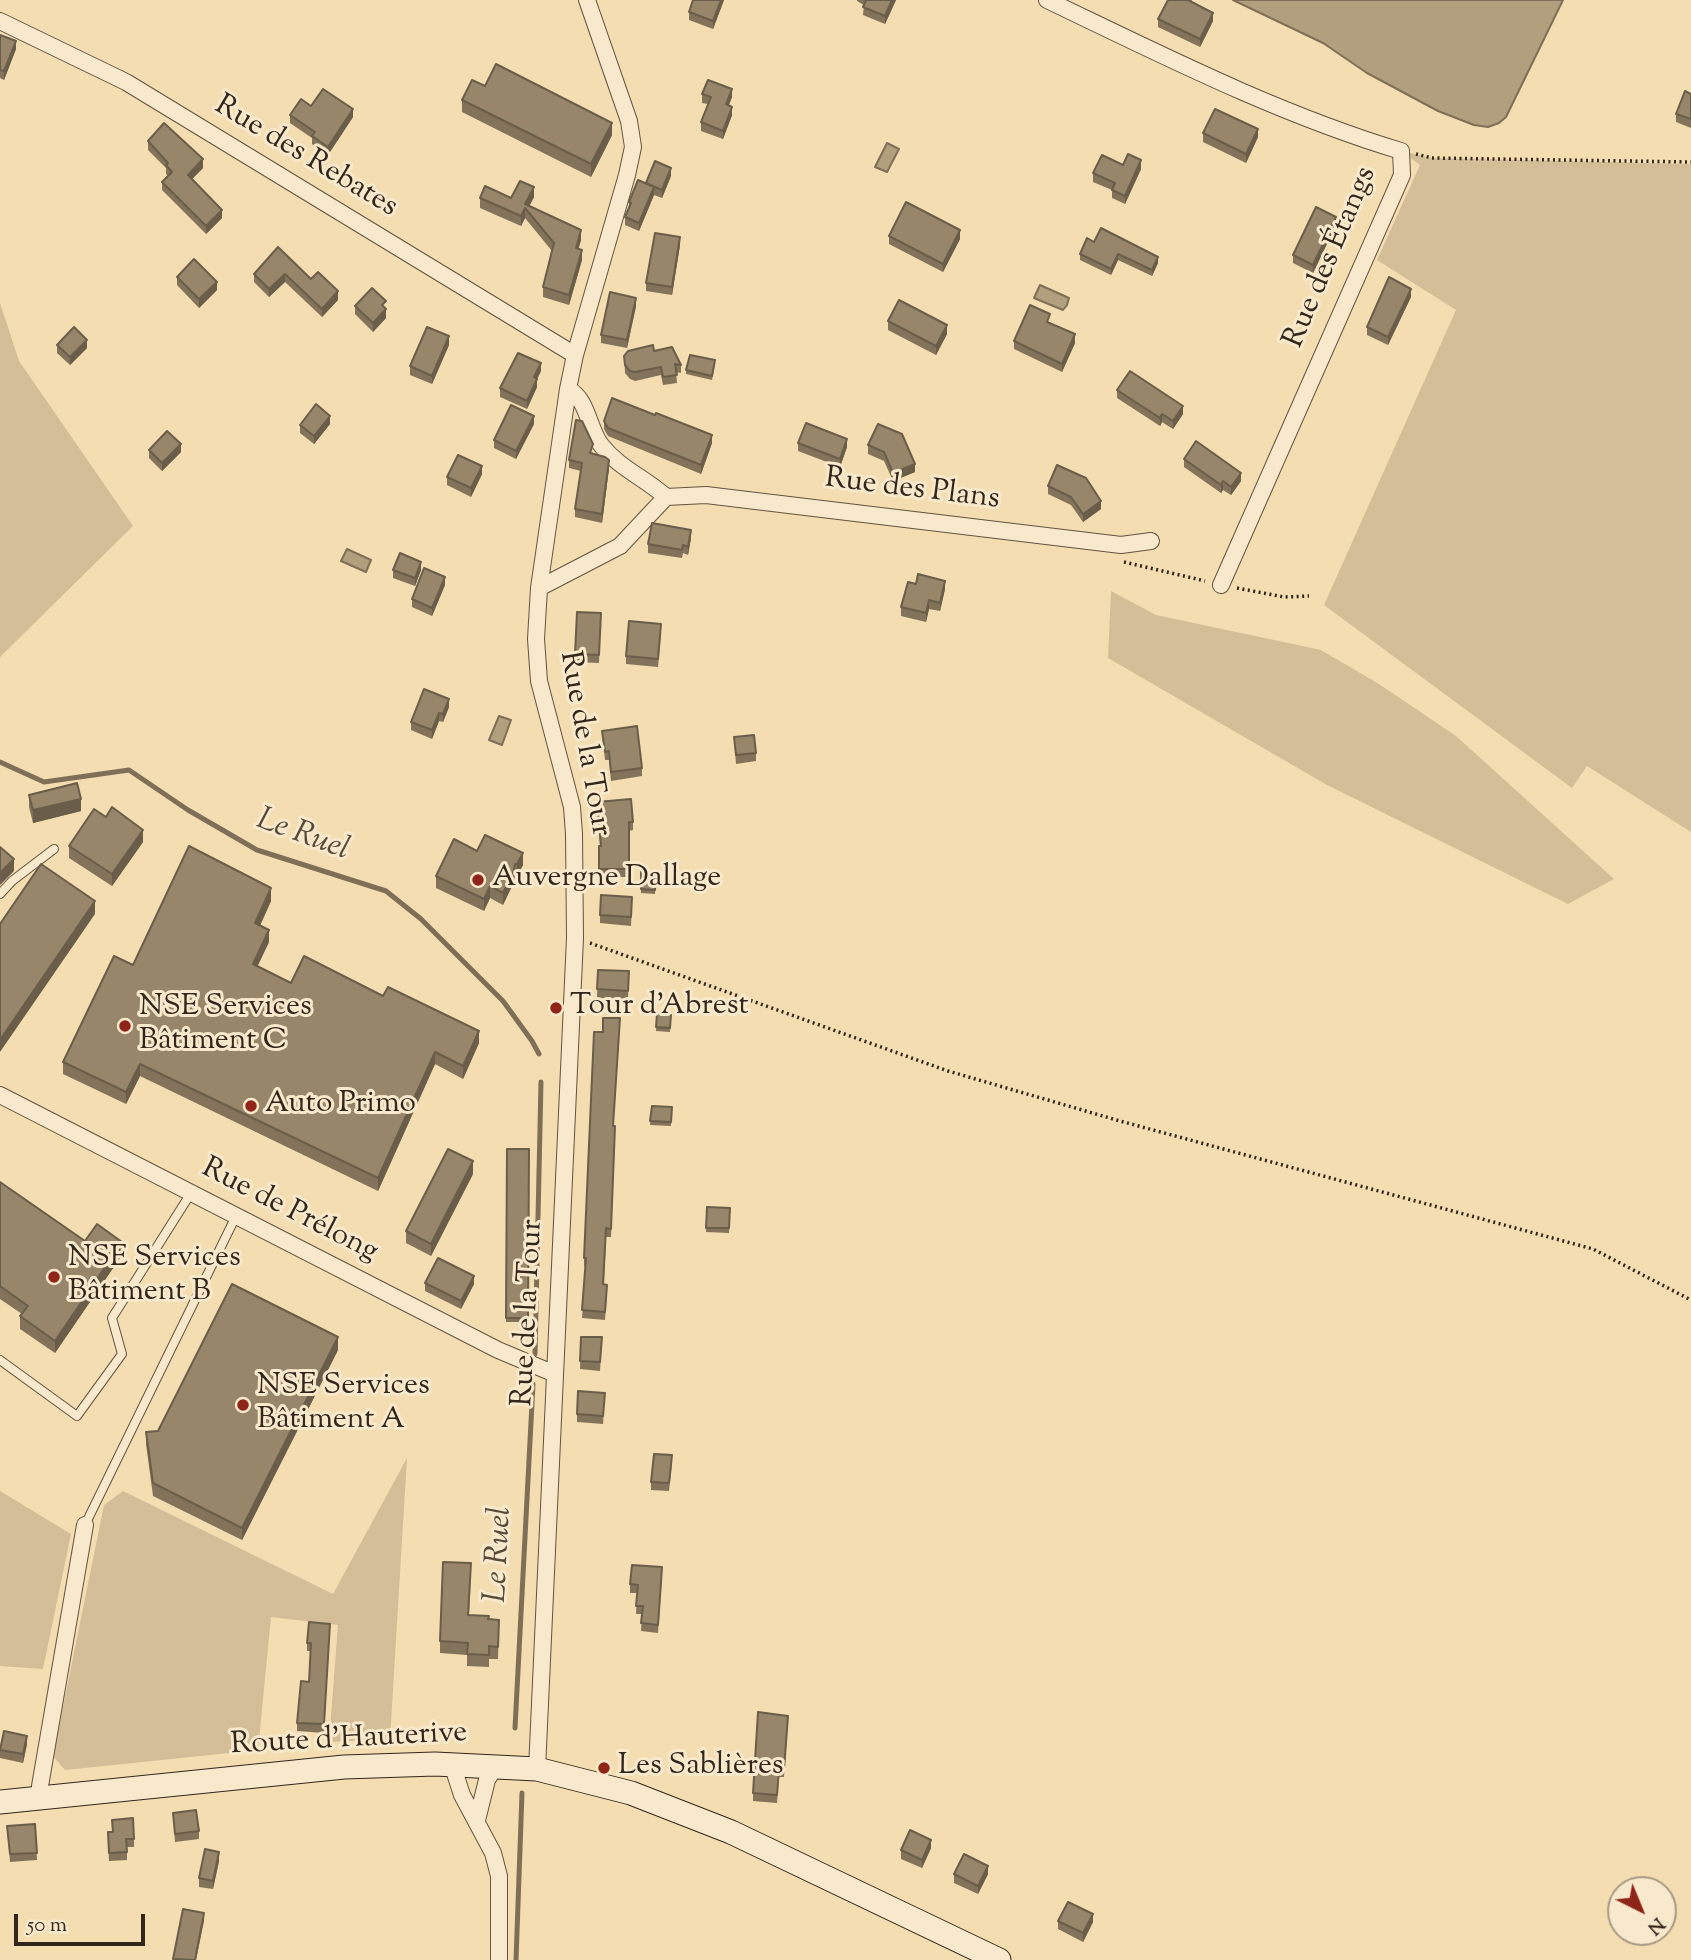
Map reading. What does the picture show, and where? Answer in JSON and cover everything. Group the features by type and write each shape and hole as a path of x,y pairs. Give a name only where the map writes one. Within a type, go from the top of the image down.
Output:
{"main road":[{"name":"Route d'Hauterive","path":"0,1802 345,1767 452,1764 537,1769 631,1793 732,1832 999,1960"}],"street":[{"name":"Rue de la Tour","path":"537,1769 575,938 572,807 539,681 536,639 539,589 568,389 633,147 629,121 587,0"},
{"name":"Rue des Étangs","path":"1047,0 1208,77 1317,122 1401,151 1402,175 1221,585"},
{"name":"Rue des Rebates","path":"0,21 126,82 575,355"},
{"path":"539,589 620,546 666,497 653,485 621,467 599,443 577,393 568,389"},
{"name":"Rue des Plans","path":"666,497 706,495 1121,545 1152,541"},
{"name":"Rue de Prélong","path":"0,1095 498,1350 555,1374"},
{"path":"40,1798 85,1525"},
{"path":"452,1764 462,1795 493,1853 499,1876 499,1960"},
{"path":"477,1820 487,1780 496,1766"}],"lane":[{"path":"0,894 12,881 54,849"},
{"path":"0,1360 77,1416 122,1354 112,1318 191,1193"},
{"path":"85,1525 236,1216"}],"path":[{"path":"1401,151 1432,158 1691,162"},
{"path":"1124,561 1221,585 1284,597 1309,596"},
{"path":"575,938 948,1071 1120,1121 1593,1249 1691,1300"}],"shaded area":[{"path":"1233,0 1563,0 1506,117 1488,127 1474,125 1438,111 1367,73 1323,43"},
{"path":"887,143 899,149 887,172 875,167"},
{"path":"1401,151 1432,158 1691,164 1691,832 1587,766 1572,788 1324,605 1456,310 1377,260 1420,165"},
{"path":"1040,285 1069,298 1063,310 1034,298"},
{"path":"0,303 19,361 133,526 0,657"},
{"path":"347,549 371,560 366,572 341,561"},
{"path":"1111,591 1156,615 1321,650 1379,684 1456,736 1614,879 1568,904 1327,785 1108,658"},
{"path":"499,716 511,720 502,745 489,740"},
{"path":"407,1458 390,1739 329,1742 338,1625 271,1617 258,1750 65,1770 53,1756 104,1505 123,1491 333,1594"},
{"path":"0,1491 71,1534 43,1669 0,1666"}],"building":[{"path":"693,0 721,0 713,21 689,12"},
{"path":"866,0 892,0 885,16 863,7"},
{"path":"1168,0 1188,0 1213,13 1200,39 1158,19"},
{"path":"0,35 16,41 4,71 0,70"},
{"path":"496,64 612,123 591,164 462,100 472,80 485,86"},
{"path":"708,80 732,89 726,104 732,107 723,131 701,122 711,97 702,94"},
{"path":"323,89 353,109 328,147 312,136 315,132 290,115 301,99 311,106"},
{"path":"1685,91 1691,94 1691,119 1676,114"},
{"path":"1215,109 1258,129 1246,154 1203,133"},
{"path":"164,123 203,159 188,175 222,210 206,226 162,182 172,172 166,165 168,163 148,141"},
{"path":"1128,154 1141,160 1125,196 1112,190 1115,183 1093,173 1102,155 1123,165"},
{"path":"655,161 671,168 662,190 646,183"},
{"path":"638,180 654,187 639,223 625,217"},
{"path":"520,181 534,187 525,204 581,230 576,248 582,250 569,295 543,287 554,243 525,208 521,216 480,198 485,186 511,198"},
{"path":"906,202 960,230 943,264 889,236"},
{"path":"1316,207 1336,217 1313,265 1293,255"},
{"path":"1101,228 1158,257 1152,270 1118,254 1111,269 1080,254 1087,238 1094,242"},
{"path":"655,233 680,237 672,287 646,283"},
{"path":"278,247 311,279 318,272 338,291 322,309 285,274 269,289 254,274"},
{"path":"194,259 217,282 199,299 177,277"},
{"path":"1389,277 1411,289 1388,337 1367,327"},
{"path":"372,288 386,301 382,305 386,309 373,323 355,306"},
{"path":"610,292 636,298 627,340 601,335"},
{"path":"899,300 947,325 936,346 888,321"},
{"path":"1030,305 1050,314 1047,322 1075,334 1062,364 1014,341"},
{"path":"74,327 87,340 70,357 57,345"},
{"path":"427,327 449,336 432,376 410,366"},
{"path":"653,345 654,351 672,347 681,365 675,364 677,375 663,377 661,367 635,372 625,365 624,356 628,351"},
{"path":"518,353 541,363 527,401 500,388"},
{"path":"690,355 715,360 712,376 686,370"},
{"path":"1130,371 1183,406 1173,421 1162,414 1160,418 1117,390"},
{"path":"612,398 712,435 701,465 608,428 604,421"},
{"path":"316,404 330,416 314,436 300,425"},
{"path":"511,405 534,416 516,451 494,440"},
{"path":"576,420 582,421 593,444 590,453 609,460 602,514 575,509 582,463 569,460"},
{"path":"806,423 847,439 840,459 798,443"},
{"path":"878,424 902,434 915,464 893,473 884,452 868,445"},
{"path":"167,431 181,444 162,463 149,450"},
{"path":"1196,441 1241,473 1231,487 1223,481 1221,485 1184,459"},
{"path":"458,455 482,466 471,488 447,477"},
{"path":"1057,465 1086,478 1101,501 1083,514 1071,497 1048,486"},
{"path":"652,523 691,530 688,547 683,545 682,550 648,544"},
{"path":"400,553 421,562 415,578 393,570"},
{"path":"424,568 445,577 432,608 412,599"},
{"path":"918,574 945,581 940,603 929,600 926,613 901,607 908,582 916,584"},
{"path":"577,612 601,613 599,655 575,654"},
{"path":"629,621 661,624 658,659 626,656"},
{"path":"424,689 449,699 432,730 411,722"},
{"path":"637,726 642,768 611,772 609,751 605,752 602,731"},
{"path":"754,735 756,753 736,755 734,737"},
{"path":"77,783 81,799 33,810 29,795"},
{"path":"631,799 633,822 629,822 629,869 599,869 601,846 597,802"},
{"path":"112,807 143,830 112,874 69,846 94,809 106,817"},
{"name":"Auvergne Dallage","path":"485,835 523,853 515,864 503,893 490,886 484,899 436,876 454,839 477,851"},
{"path":"189,846 271,888 255,923 269,930 253,964 291,983 304,956 383,996 388,987 479,1031 463,1066 435,1052 378,1178 140,1064 126,1092 63,1062 114,956 133,965"},
{"path":"0,847 14,859 0,873"},
{"path":"41,864 95,901 0,1040 0,924"},
{"path":"641,872 656,874 655,890 641,889"},
{"path":"601,895 632,897 631,917 600,915"},
{"path":"598,970 629,971 628,991 597,989"},
{"path":"657,1014 671,1015 670,1028 656,1027"},
{"path":"603,1018 620,1018 613,1126 611,1229 606,1228 603,1284 607,1285 605,1312 582,1310 594,1032 603,1032"},
{"path":"652,1106 672,1107 671,1122 650,1121"},
{"path":"448,1149 473,1161 431,1244 406,1231"},
{"path":"507,1149 529,1149 528,1318 506,1318"},
{"name":"NSE Services Bâtiment B","path":"0,1182 85,1241 97,1224 122,1242 55,1341 20,1316 28,1306 0,1286"},
{"path":"707,1207 730,1208 729,1228 706,1228"},
{"path":"438,1258 474,1276 461,1301 425,1283"},
{"name":"NSE Services Bâtiment A","path":"232,1284 338,1337 242,1528 153,1483 146,1432 158,1431"},
{"path":"581,1337 602,1337 600,1362 580,1361"},
{"path":"578,1391 605,1393 603,1416 577,1414"},
{"path":"654,1454 672,1455 669,1483 651,1482"},
{"path":"443,1562 471,1563 468,1615 489,1616 488,1619 499,1620 498,1647 489,1646 489,1655 467,1654 468,1643 440,1641"},
{"path":"632,1565 662,1567 658,1625 641,1623 643,1606 636,1606 638,1585 630,1584"},
{"path":"309,1622 330,1624 324,1724 297,1723 301,1681 309,1682"},
{"path":"758,1712 788,1716 784,1769 779,1769 777,1795 753,1793"},
{"path":"4,1731 27,1736 23,1754 0,1750"},
{"path":"196,1810 199,1831 175,1834 173,1813"},
{"path":"133,1818 134,1839 126,1839 127,1852 109,1853 108,1832 113,1832 112,1820"},
{"path":"35,1824 37,1853 10,1854 7,1826"},
{"path":"910,1830 931,1840 922,1860 901,1850"},
{"path":"205,1849 219,1852 213,1881 199,1878"},
{"path":"964,1854 988,1866 978,1886 954,1874"},
{"path":"1068,1902 1093,1914 1083,1933 1058,1921"},
{"path":"183,1909 204,1913 195,1960 173,1959"}],"waterway":[{"name":"Le Ruel","path":"0,762 44,782 129,770 188,810 257,850 386,891 421,919 503,1001 539,1054"},
{"name":"Le Ruel","path":"535,1354 541,1082"},
{"name":"Le Ruel","path":"515,1728 533,1384"},
{"name":"Le Ruel","path":"516,1960 522,1793"}],"place":[{"name":"Auvergne Dallage","path":"478,880"},
{"name":"Tour d'Abrest","path":"556,1008"},
{"name":"NSE Services Bâtiment C","path":"125,1026"},
{"name":"Auto Primo","path":"251,1106"},
{"name":"NSE Services Bâtiment B","path":"54,1277"},
{"name":"NSE Services Bâtiment A","path":"243,1405"},
{"name":"Les Sablières","path":"604,1768"}]}
